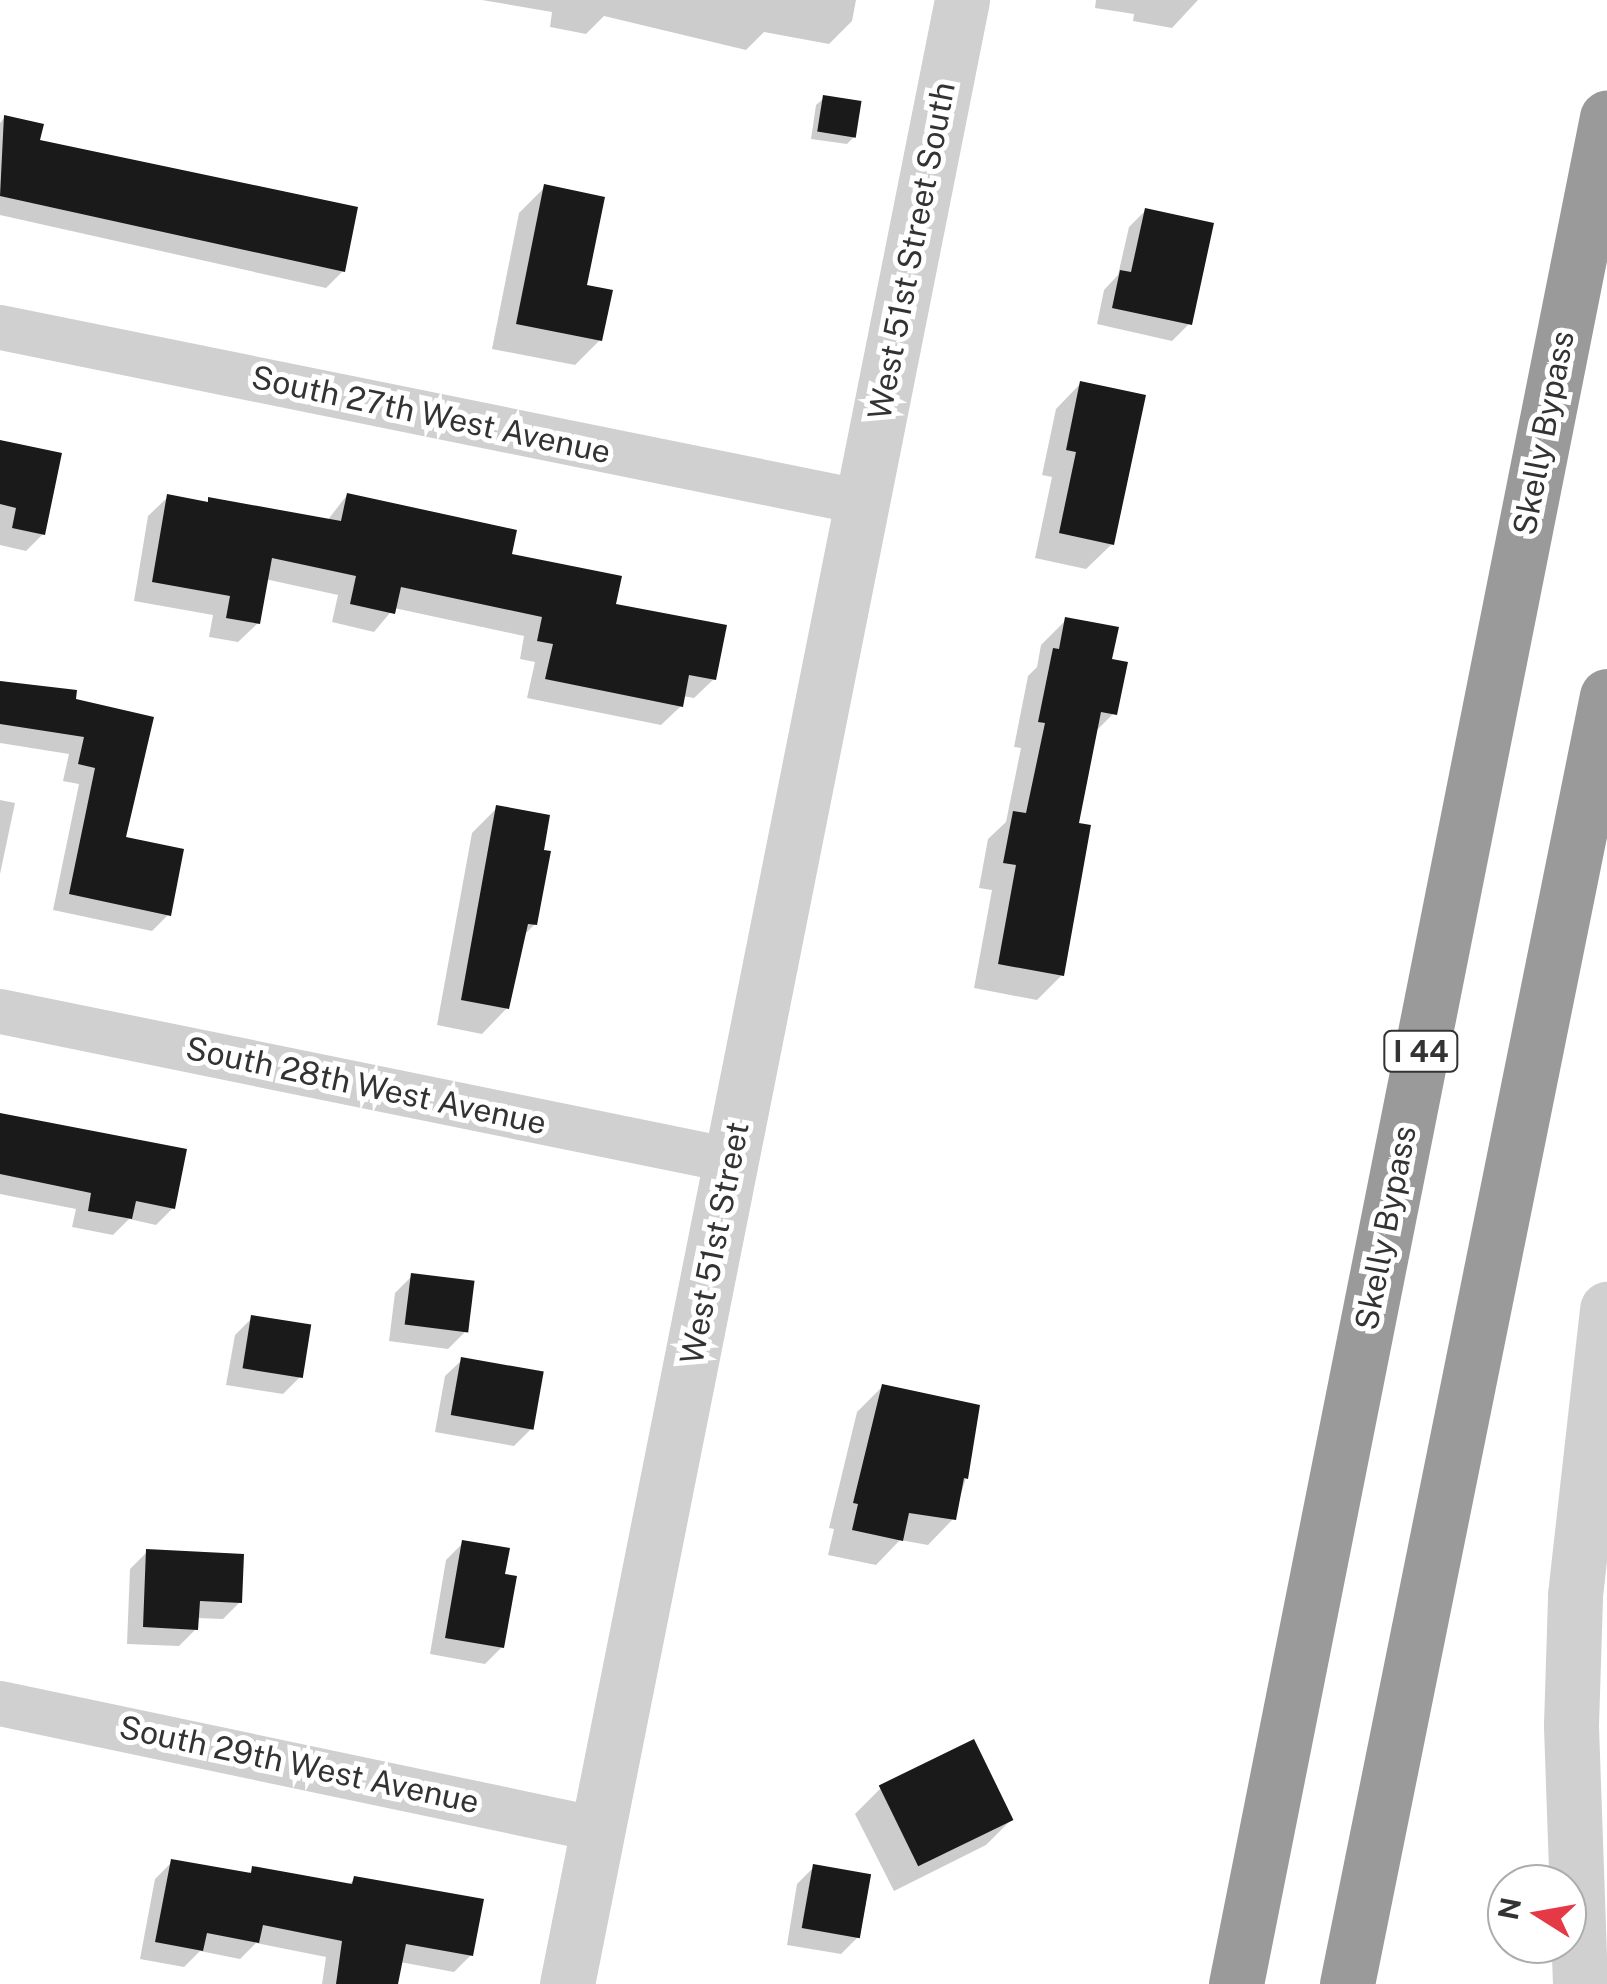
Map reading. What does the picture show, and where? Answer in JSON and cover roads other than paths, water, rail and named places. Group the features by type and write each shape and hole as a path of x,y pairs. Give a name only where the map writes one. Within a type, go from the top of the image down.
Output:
{"highway":[{"name":"Skelly Bypass","path":"1236,1984 1607,118"},
{"path":"1346,1984 1607,696"},
{"path":"1381,1984 1420,1620"}],"street":[{"name":"West 51st Street South","path":"863,502 962,0"},
{"name":"South 27th West Avenue","path":"0,327 863,502"},
{"name":"West 51st Street","path":"567,1984 863,502"},
{"name":"South 28th West Avenue","path":"0,1011 731,1160"},
{"path":"1580,1984 1572,1742 1574,1596 1607,1309"},
{"name":"South 29th West Avenue","path":"0,1703 598,1829"}]}
